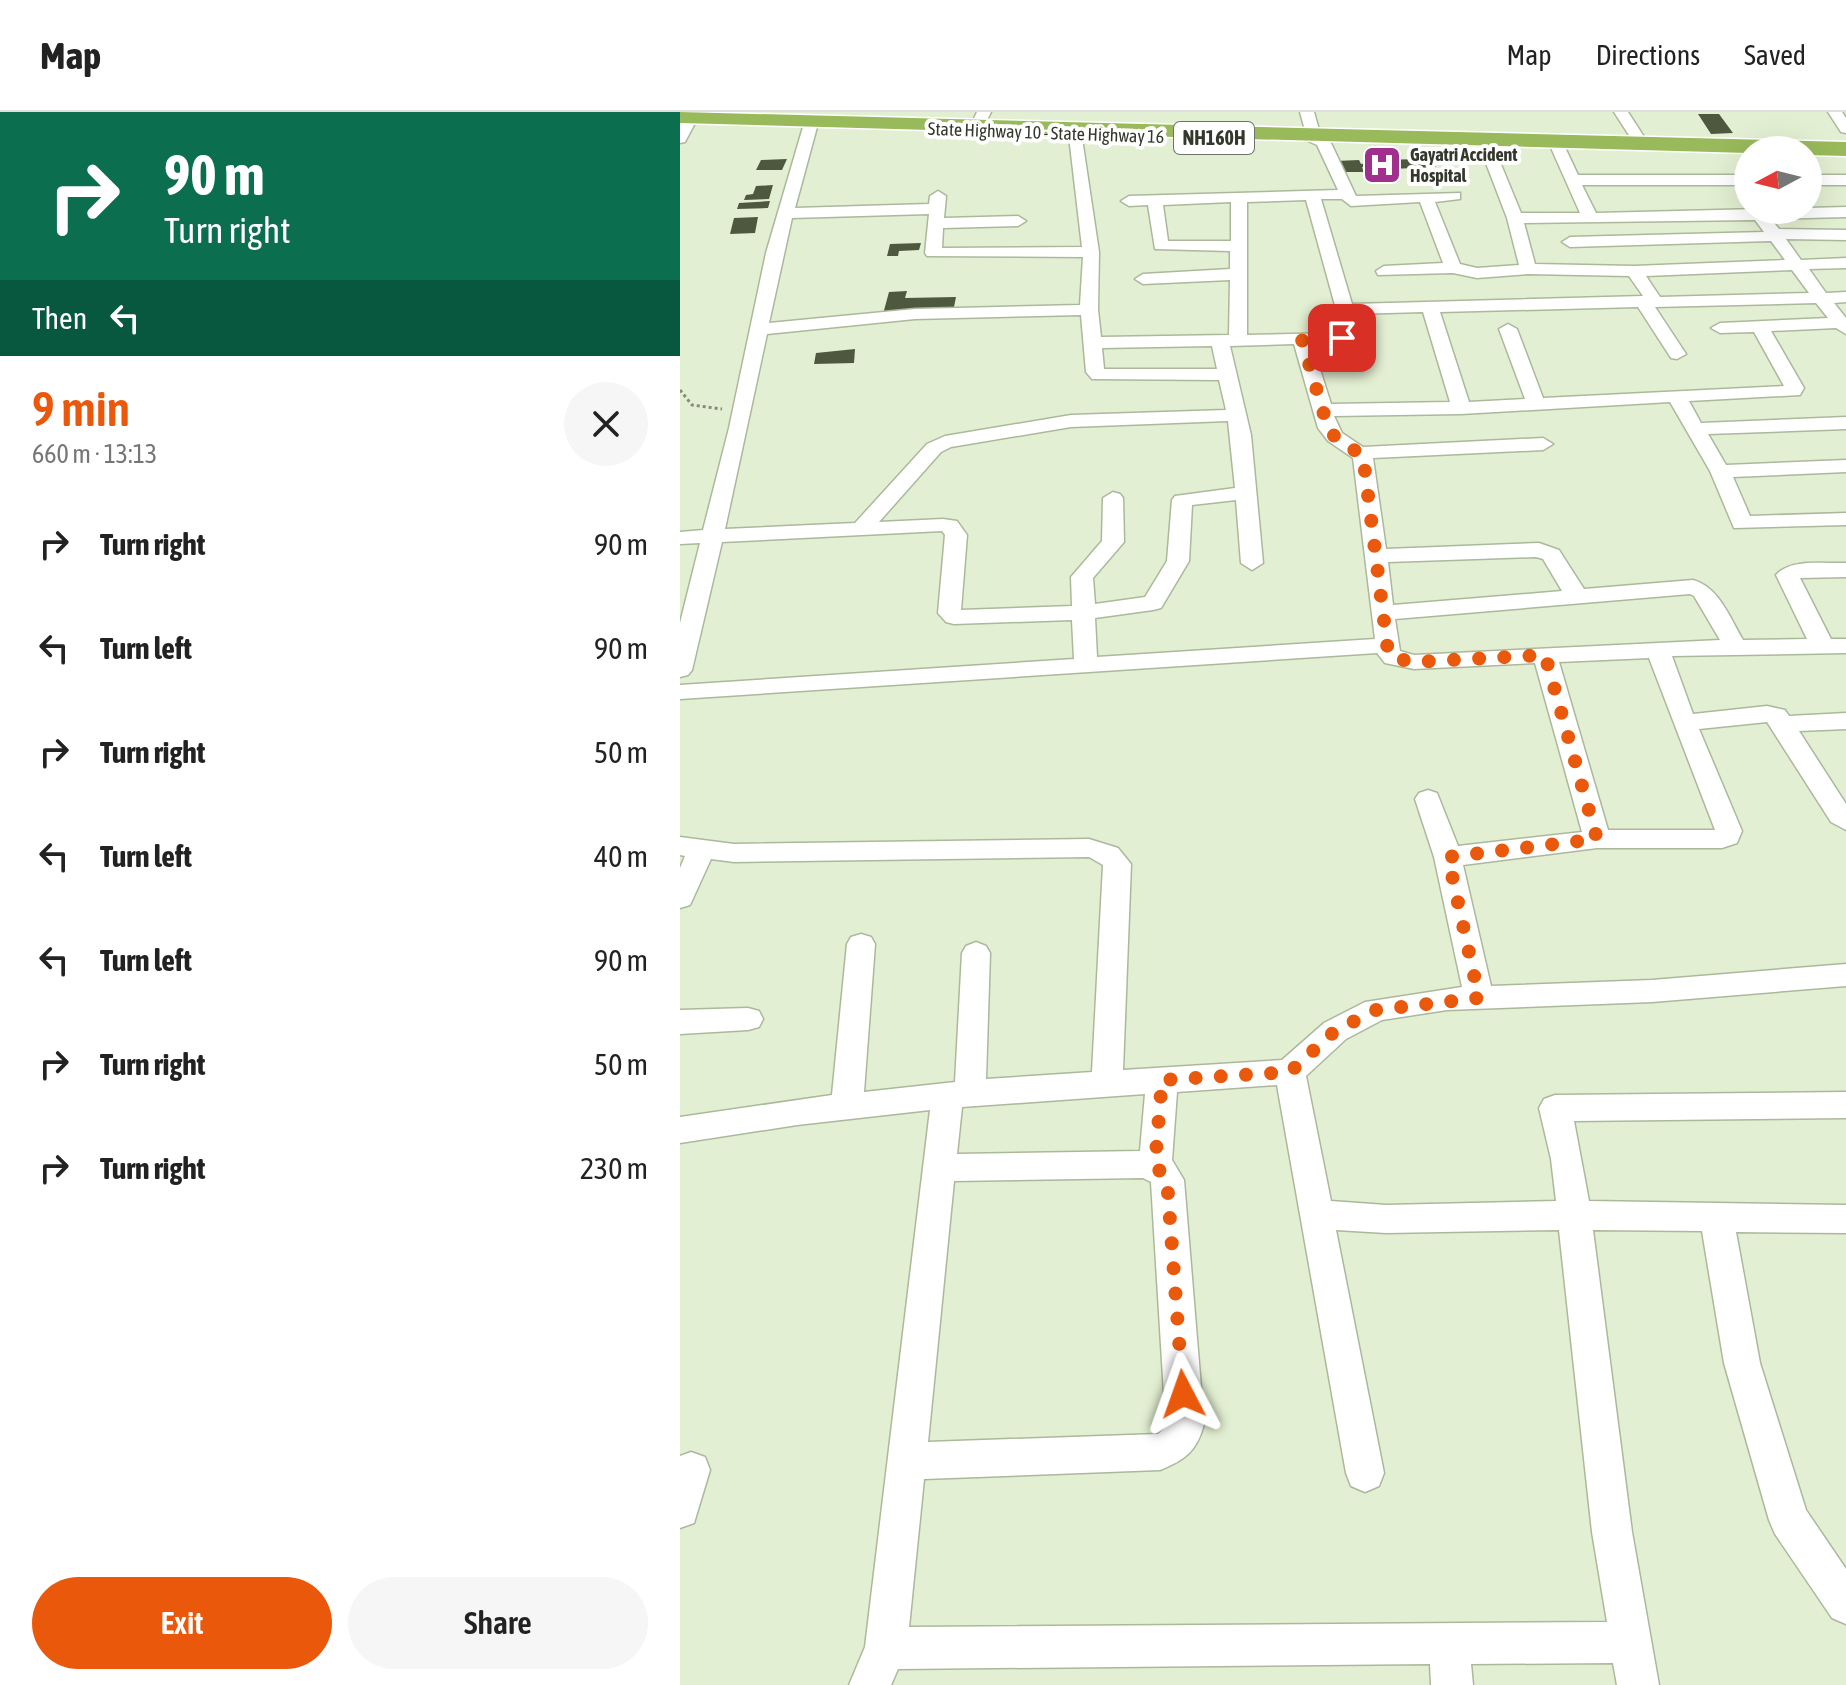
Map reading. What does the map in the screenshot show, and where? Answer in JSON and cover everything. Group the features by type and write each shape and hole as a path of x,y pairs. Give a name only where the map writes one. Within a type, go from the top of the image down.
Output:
{"highway":[{"name":"State Highway 10 - State Highway 16","path":"682,126 724,115 812,123 1486,145 1641,143 1846,149"},
{"name":"State Highway 10 - State Highway 16","path":"682,126 981,118 1076,131"},
{"name":"State Highway 10 - State Highway 16","path":"1317,139 1734,151"},
{"path":"1822,154 1846,155"}],"street":[{"path":"1307,112 1317,139 1346,194 1355,202 1455,196"},
{"path":"1621,112 1641,143"},
{"path":"1835,112 1846,129"},
{"path":"680,670 743,410 785,213 812,123"},
{"path":"1076,131 1091,252 1089,310 1095,372 1099,375 1228,374"},
{"path":"1556,144 1590,218"},
{"path":"1486,145 1515,218 1528,269"},
{"path":"1573,180 1734,180"},
{"path":"1822,180 1846,180"},
{"path":"1129,201 1346,194"},
{"path":"1093,343 1342,338 1345,309 1312,195"},
{"path":"1239,197 1240,274 1229,342 1228,374 1237,415 1252,563"},
{"path":"1426,198 1453,268"},
{"path":"1155,200 1161,246 1240,246"},
{"path":"785,213 936,209 1018,221"},
{"path":"936,209 931,251 936,254 1091,252"},
{"path":"1822,213 1846,212"},
{"path":"1515,218 1734,215"},
{"path":"1559,218 1582,270"},
{"path":"1767,224 1843,326"},
{"path":"1570,242 1846,235"},
{"path":"1384,271 1453,268 1477,273 1528,269 1634,271 1846,263"},
{"path":"1634,271 1677,354"},
{"path":"1143,279 1240,274"},
{"path":"1345,309 1846,297"},
{"path":"1430,307 1461,408"},
{"path":"759,329 915,314 1089,310"},
{"path":"1322,410 1461,408 1793,391 1795,388 1759,326"},
{"path":"1720,328 1843,326"},
{"path":"1508,329 1536,404"},
{"path":"1302,340 1331,432 1361,453 1543,444"},
{"path":"1676,396 1720,471 1742,523 1846,519"},
{"path":"860,530 934,448 945,442 1071,421 1237,415"},
{"path":"1695,429 1846,423"},
{"path":"1361,453 1387,645 1393,658 1403,661 1736,647 1846,646"},
{"path":"1720,471 1846,466"},
{"path":"680,538 943,525 954,531 949,613 954,617 1083,613 1153,603 1178,561 1182,500 1246,493"},
{"path":"1086,665 1082,577 1114,538 1113,498"},
{"path":"1375,556 1539,550 1551,555 1577,597"},
{"path":"1823,647 1787,575 1798,571 1846,570"},
{"path":"1383,613 1686,587 1703,592 1736,647"},
{"path":"680,692 1387,645"},
{"path":"1448,857 1597,839 1715,841 1727,837 1729,831 1684,723 1658,650"},
{"path":"1545,655 1597,839"},
{"path":"1684,723 1776,715 1846,821"},
{"path":"1782,724 1846,721"},
{"path":"1428,799 1448,857 1479,998"},
{"path":"680,898 691,847 734,853 1089,848 1112,855 1117,864 1107,1084"},
{"path":"847,1106 861,944"},
{"path":"976,953 959,1095 939,1168 906,1461 878,1667 1449,1644 1631,1642"},
{"path":"680,1130 847,1106 959,1095 1290,1072 1335,1031 1376,1010 1479,998 1652,991 1846,975"},
{"path":"680,1022 748,1019"},
{"path":"1290,1072 1365,1473"},
{"path":"906,1461 1160,1452 1174,1447 1183,1436 1184,1409 1167,1180 1155,1165 1162,1080"},
{"path":"1638,1685 1612,1532 1567,1159 1555,1108 1846,1105"},
{"path":"939,1168 1155,1165"},
{"path":"1316,1214 1386,1219 1574,1215 1846,1219"},
{"path":"1717,1218 1742,1363 1789,1520 1846,1604"},
{"path":"680,1509 691,1470"},
{"path":"1449,1644 1452,1685"}],"path":[{"path":"680,390 692,405 743,410"}],"building":[{"path":"1698,114 1719,114 1733,133 1711,134"},
{"path":"787,159 782,170 756,170 761,160"},
{"path":"1432,159 1436,167 1369,170 1362,167 1364,172 1339,172 1335,161 1359,160 1361,164 1366,163 1364,160"},
{"path":"773,185 769,199 744,200 746,195 753,194 756,186"},
{"path":"770,201 768,208 737,209 739,203"},
{"path":"758,217 755,233 730,234 734,218"},
{"path":"921,243 919,250 899,251 898,256 887,256 890,244"},
{"path":"907,291 905,298 956,297 953,312 883,314 889,292"},
{"path":"855,349 854,363 814,364 816,353"}],"place":[{"name":"Gayatri Accident Hospital","path":"1382,165"}],"route":[{"path":"1183,1394 1167,1180 1155,1165 1162,1080 1290,1072 1335,1031 1376,1010 1447,999 1479,998 1448,857 1597,839 1545,655 1414,662 1393,658 1388,652 1363,456 1335,437 1328,428 1302,340 1342,338"}]}
